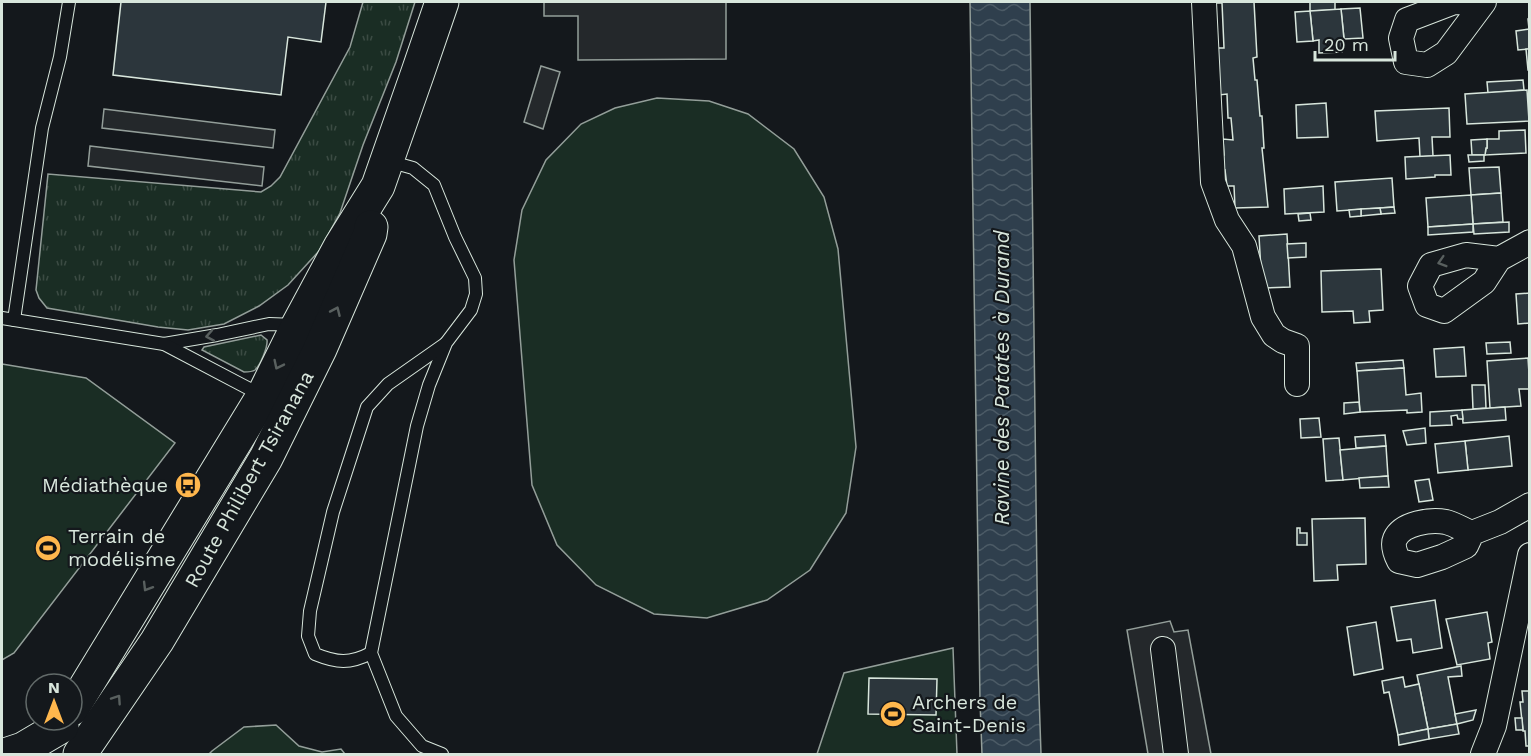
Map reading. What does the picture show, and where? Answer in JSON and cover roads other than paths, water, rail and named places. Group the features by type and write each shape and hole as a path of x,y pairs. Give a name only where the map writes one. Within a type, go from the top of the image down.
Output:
{"main road":[{"name":"Route Philibert Tsiranana","path":"84,691 280,397 309,337 370,234 382,173 442,2"},
{"name":"Route Philibert Tsiranana","path":"80,754 157,641 266,458 280,397"},
{"path":"8,754 23,749 47,732"},
{"name":"Route Philibert Tsiranana","path":"40,754 56,732"}],"street":[{"path":"1204,2 1213,182 1227,220 1244,246 1263,317 1274,335 1298,346 1298,384"},
{"path":"1499,259 1530,242"},
{"path":"1472,533 1500,522 1530,505"},
{"path":"1483,754 1494,726 1530,555"},
{"path":"1163,649 1176,754"}],"lane":[{"path":"69,2 60,57 42,128 8,319 164,344 280,397"},
{"path":"382,173 413,168 434,185 475,278 476,294 471,310 446,343 429,385 417,426 371,653 396,716 422,746 442,754"},
{"path":"164,344 269,324 309,337"},
{"path":"371,653 358,660 331,660 315,654 308,636 310,611 333,512 367,407 388,384 446,343"}],"water":[{"name":"Ravine des Patates à Durand","path":"970,2 1030,2 1041,754 982,754"}],"place":[{"name":"Médiathèque","path":"188,485"},
{"name":"Terrain de modélisme","path":"48,548"},
{"name":"Archers de Saint-Denis","path":"893,714"}]}
